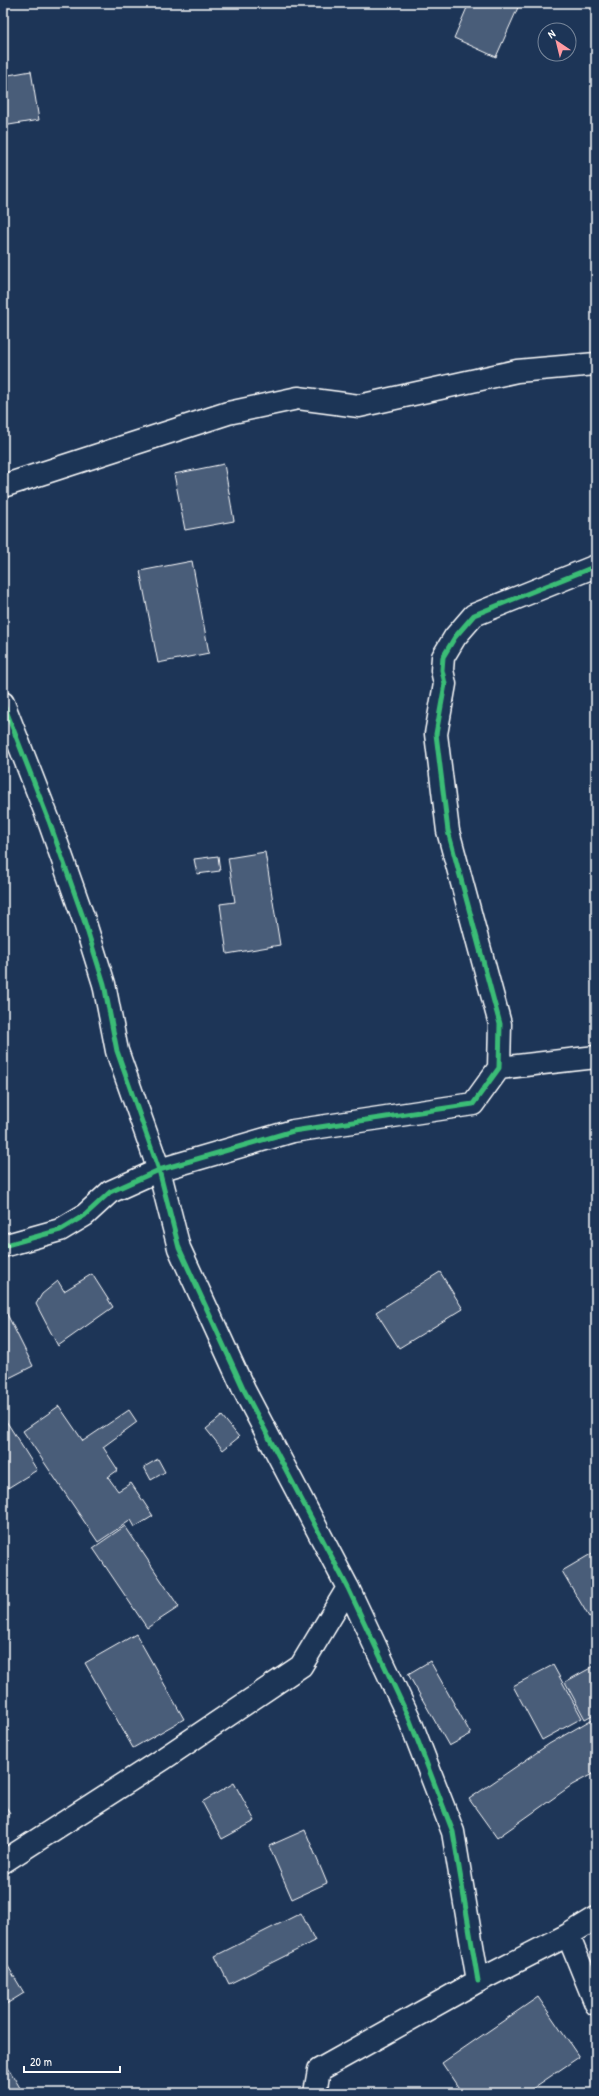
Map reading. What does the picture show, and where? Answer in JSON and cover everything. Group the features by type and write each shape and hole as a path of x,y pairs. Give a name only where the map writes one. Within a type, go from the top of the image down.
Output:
{"street":[{"path":"3,486 228,413 298,398 359,406 517,371 596,364"},
{"path":"3,1246 60,1230 84,1215 110,1192 159,1170 293,1131 473,1104 499,1068 500,1024 448,831 436,734 445,684 442,670 443,657 455,637 474,615 596,566"},
{"path":"3,703 49,822 84,920 104,984 117,1051 159,1170 179,1248 244,1390 348,1588 409,1718 453,1832 478,1981"},
{"path":"499,1068 596,1057"},
{"path":"3,1862 163,1759 301,1666 348,1588"},
{"path":"315,2093 319,2070 478,1981 568,1935 596,1918"},
{"path":"568,1935 596,2004"}],"building":[{"path":"469,3 520,3 496,57 454,38"},
{"path":"31,71 39,120 3,126 3,76"},
{"path":"224,464 234,521 185,530 174,474"},
{"path":"192,561 209,653 158,663 140,571"},
{"path":"265,852 280,945 227,954 220,904 235,902 228,858"},
{"path":"218,856 220,871 197,874 194,859"},
{"path":"440,1272 463,1309 399,1348 376,1312"},
{"path":"92,1274 113,1307 58,1346 36,1304 42,1294 58,1281 64,1291"},
{"path":"5,1310 33,1366 3,1381 3,1311"},
{"path":"59,1406 83,1441 129,1410 137,1422 103,1447 118,1470 108,1477 118,1491 131,1483 153,1516 135,1527 131,1520 98,1542 23,1431"},
{"path":"3,1416 37,1470 3,1491"},
{"path":"222,1416 239,1437 223,1450 206,1429"},
{"path":"158,1459 165,1472 151,1480 144,1467"},
{"path":"125,1526 179,1607 147,1628 93,1548"},
{"path":"596,1551 596,1613 589,1617 562,1571"},
{"path":"136,1634 184,1719 133,1748 85,1663"},
{"path":"430,1661 471,1734 449,1746 408,1674"},
{"path":"553,1665 582,1718 542,1740 513,1686"},
{"path":"596,1665 596,1713 585,1719 565,1682"},
{"path":"596,1717 596,1772 572,1785 497,1838 469,1799 549,1744"},
{"path":"234,1783 255,1821 222,1839 202,1802"},
{"path":"3,1802 10,1813 3,1818"},
{"path":"305,1830 327,1883 292,1899 269,1846"},
{"path":"301,1913 315,1941 229,1984 215,1956"},
{"path":"3,1958 24,1993 3,2006"},
{"path":"538,1997 579,2057 526,2093 462,2093 442,2063"},
{"path":"3,2059 23,2093 3,2093"}],"cycle path":[{"path":"3,1246 60,1230 85,1215 110,1192 159,1170 293,1131 473,1104 499,1068 500,1024 448,831 436,734 445,684 442,670 443,657 455,637 474,615 596,566"},
{"path":"3,703 49,821 84,920 104,984 117,1051 159,1170 179,1248 244,1390 348,1588 409,1718 453,1832 478,1981"}]}
